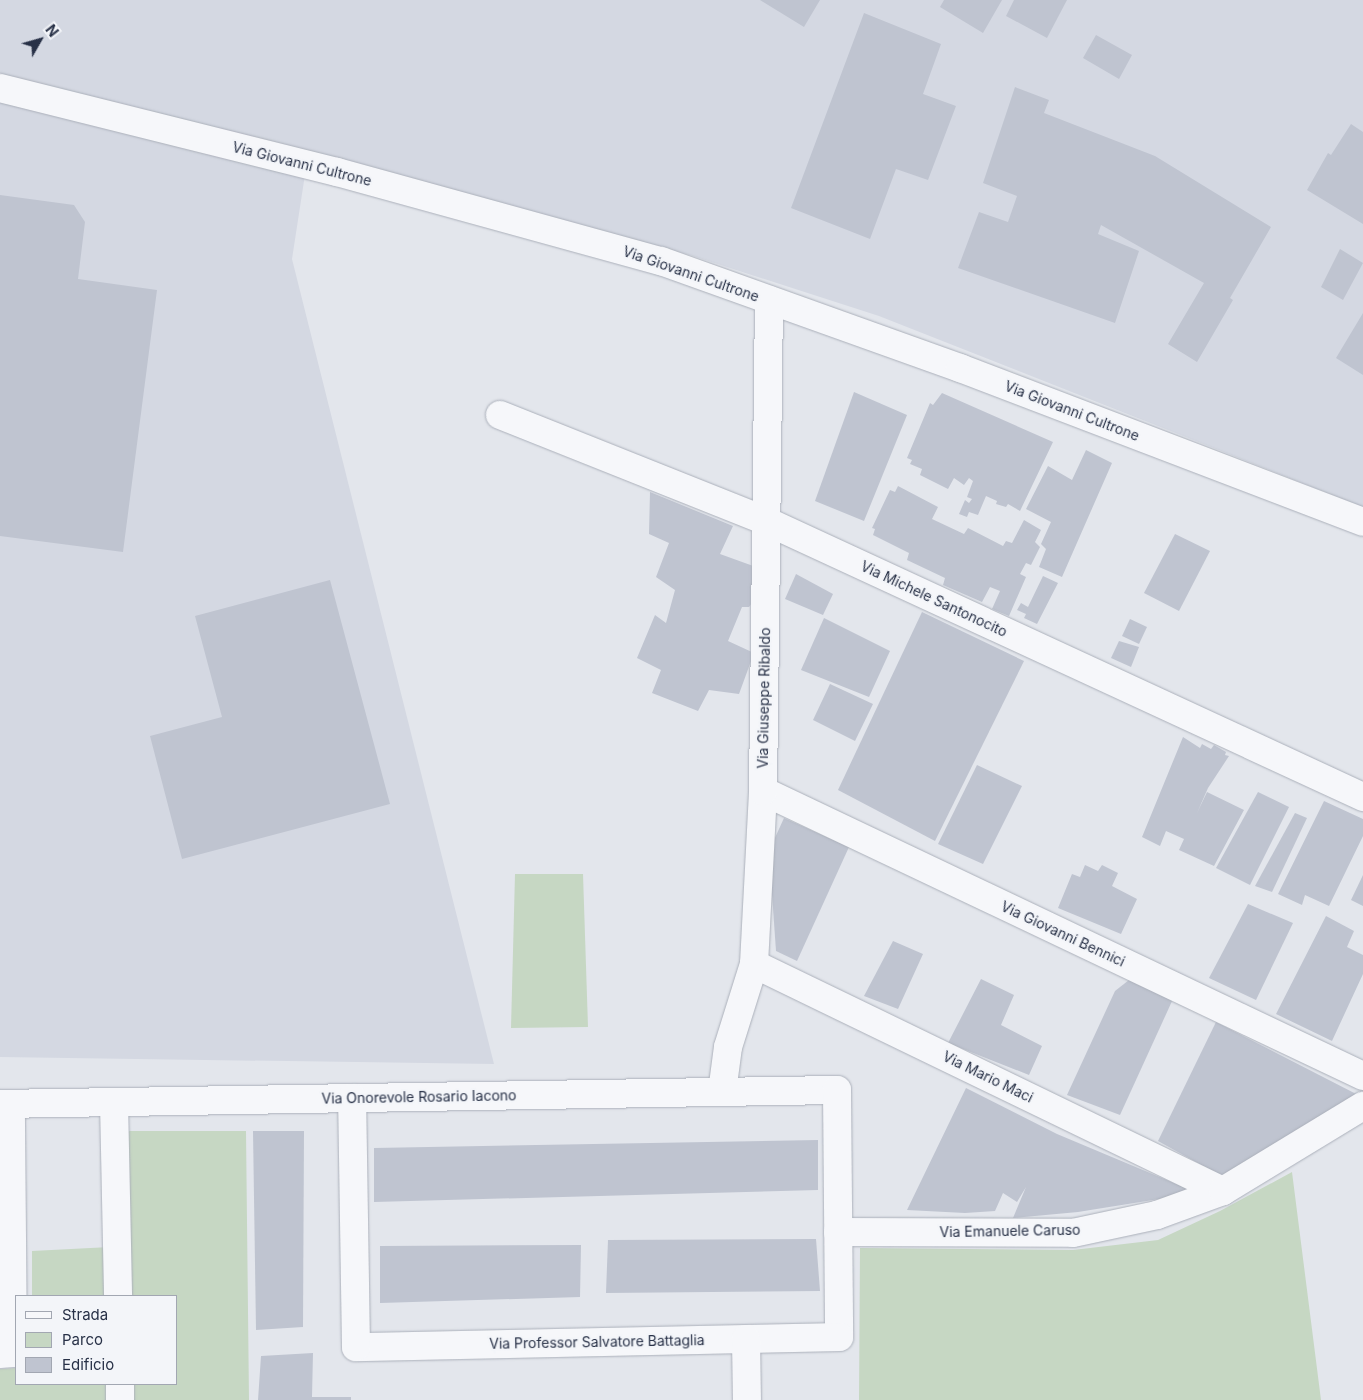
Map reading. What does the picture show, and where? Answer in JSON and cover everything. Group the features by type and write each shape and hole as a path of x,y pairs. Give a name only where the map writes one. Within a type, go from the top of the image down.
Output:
{"street":[{"name":"Via Giovanni Cultrone","path":"0,88 338,172 661,261 960,368 1363,522"},
{"name":"Via Giuseppe Ribaldo","path":"722,1092 728,1047 754,964 763,791 769,300"},
{"name":"Via Michele Santonocito","path":"500,414 766,521 1363,797"},
{"name":"Via Giovanni Bennici","path":"763,791 1363,1076"},
{"name":"Via Mario Maci","path":"754,964 1223,1191"},
{"name":"Via Onorevole Rosario Iacono","path":"5,1104 838,1090 838,1232"},
{"name":"Via Professor Salvatore Battaglia","path":"352,1098 356,1347 839,1337 838,1232"},
{"path":"114,1102 118,1295"},
{"path":"5,1104 6,1353"},
{"name":"Via Emanuele Caruso","path":"838,1232 1073,1232 1156,1215 1223,1191 1363,1106"},
{"path":"746,1339 747,1400"},
{"path":"120,1385 120,1400"}],"shaded area":[{"path":"0,0 1363,0 1363,507 879,316 693,256 420,182 308,155 292,259 494,1064 0,1057"}],"green space":[{"path":"515,874 583,874 588,1027 511,1028"},
{"path":"125,1131 246,1131 249,1400 128,1400 128,1385 178,1385 178,1295 127,1295"},
{"path":"1292,1172 1321,1400 859,1400 860,1248 1073,1250 1158,1240 1220,1211"},
{"path":"110,1247 112,1295 32,1295 32,1251"},
{"path":"15,1368 15,1385 114,1385 115,1400 0,1400 0,1369"}],"building":[{"path":"760,0 820,0 804,27"},
{"path":"944,0 1002,0 983,33 940,7"},
{"path":"1014,0 1067,0 1047,38 1006,16"},
{"path":"864,13 941,44 923,94 956,106 928,180 896,169 870,239 791,208"},
{"path":"1096,35 1132,55 1119,79 1083,58"},
{"path":"1015,87 1049,100 1044,113 1155,156 1271,227 1230,298 1233,300 1197,362 1168,344 1204,283 1101,225 1098,234 1139,251 1115,323 958,268 979,212 1008,222 1017,196 983,183"},
{"path":"1351,124 1363,132 1363,224 1307,190 1328,153 1331,155"},
{"path":"0,195 74,205 85,222 78,279 157,290 123,552 0,536"},
{"path":"1340,249 1363,263 1343,300 1321,287"},
{"path":"1363,313 1363,375 1336,358"},
{"path":"854,392 907,415 864,521 815,501"},
{"path":"942,393 1053,442 1020,511 1008,504 1006,507 996,504 997,501 986,496 978,515 969,512 967,517 959,514 965,500 969,503 972,499 967,497 973,481 969,478 964,485 954,478 948,489 920,475 922,469 910,464 912,460 907,458 930,403 933,405"},
{"path":"1086,450 1112,463 1062,577 1039,567 1046,549 1041,544 1051,522 1026,509 1048,466 1072,480"},
{"path":"898,486 938,507 932,519 964,534 968,528 1003,546 1006,541 1012,543 1024,520 1041,530 1035,542 1040,547 1031,565 1026,563 1020,574 1026,577 1009,616 992,609 1000,591 990,587 982,602 943,585 945,578 907,560 909,553 873,535 875,529 872,528 890,490 895,492"},
{"path":"650,492 733,526 720,554 756,567 755,599 749,607 742,607 728,641 754,653 739,694 709,690 698,711 652,693 661,670 637,658 655,615 666,623 675,590 656,577 669,543 649,534"},
{"path":"1175,534 1210,551 1179,611 1144,593"},
{"path":"796,574 833,594 823,615 785,599"},
{"path":"1043,576 1058,583 1037,624 1024,618 1026,614 1017,610 1021,603 1028,607"},
{"path":"330,580 390,804 182,859 150,736 222,717 195,616"},
{"path":"922,612 1024,661 935,841 838,790"},
{"path":"824,618 890,651 869,697 801,670"},
{"path":"1130,619 1147,627 1139,644 1122,636"},
{"path":"1119,641 1139,647 1131,667 1111,658"},
{"path":"830,684 873,704 855,741 813,720"},
{"path":"1183,737 1200,748 1202,744 1211,749 1214,745 1226,752 1225,755 1229,756 1208,788 1197,813 1207,792 1244,810 1214,866 1179,850 1184,839 1166,831 1160,846 1142,837"},
{"path":"977,765 1022,786 983,864 938,844"},
{"path":"1258,792 1289,807 1250,885 1216,868"},
{"path":"1324,801 1363,819 1363,836 1329,906 1305,895 1302,905 1278,894"},
{"path":"1295,813 1307,818 1272,892 1255,886"},
{"path":"784,818 849,847 797,961 776,951 769,851"},
{"path":"1085,865 1098,871 1102,865 1118,873 1112,886 1137,899 1121,934 1058,908 1072,874 1080,877"},
{"path":"1363,875 1363,906 1351,900"},
{"path":"1248,904 1293,923 1256,1000 1209,978"},
{"path":"1326,916 1354,931 1347,947 1363,955 1363,974 1332,1041 1276,1014"},
{"path":"893,941 923,954 898,1009 864,996"},
{"path":"981,979 1014,995 1001,1025 1042,1046 1029,1075 948,1043"},
{"path":"1129,980 1173,999 1120,1115 1067,1095 1115,991"},
{"path":"1216,1022 1362,1097 1225,1178 1158,1141"},
{"path":"966,1088 1057,1134 1181,1186 1185,1188 1184,1195 1078,1212 1013,1218 1026,1187 1017,1202 1003,1193 995,1211 965,1213 907,1210"},
{"path":"253,1131 304,1131 303,1327 256,1330"},
{"path":"818,1140 818,1190 374,1202 374,1148"},
{"path":"816,1239 820,1291 606,1293 608,1240"},
{"path":"581,1245 580,1297 380,1303 380,1246"},
{"path":"313,1353 312,1397 351,1397 351,1400 258,1400 261,1356"}]}
